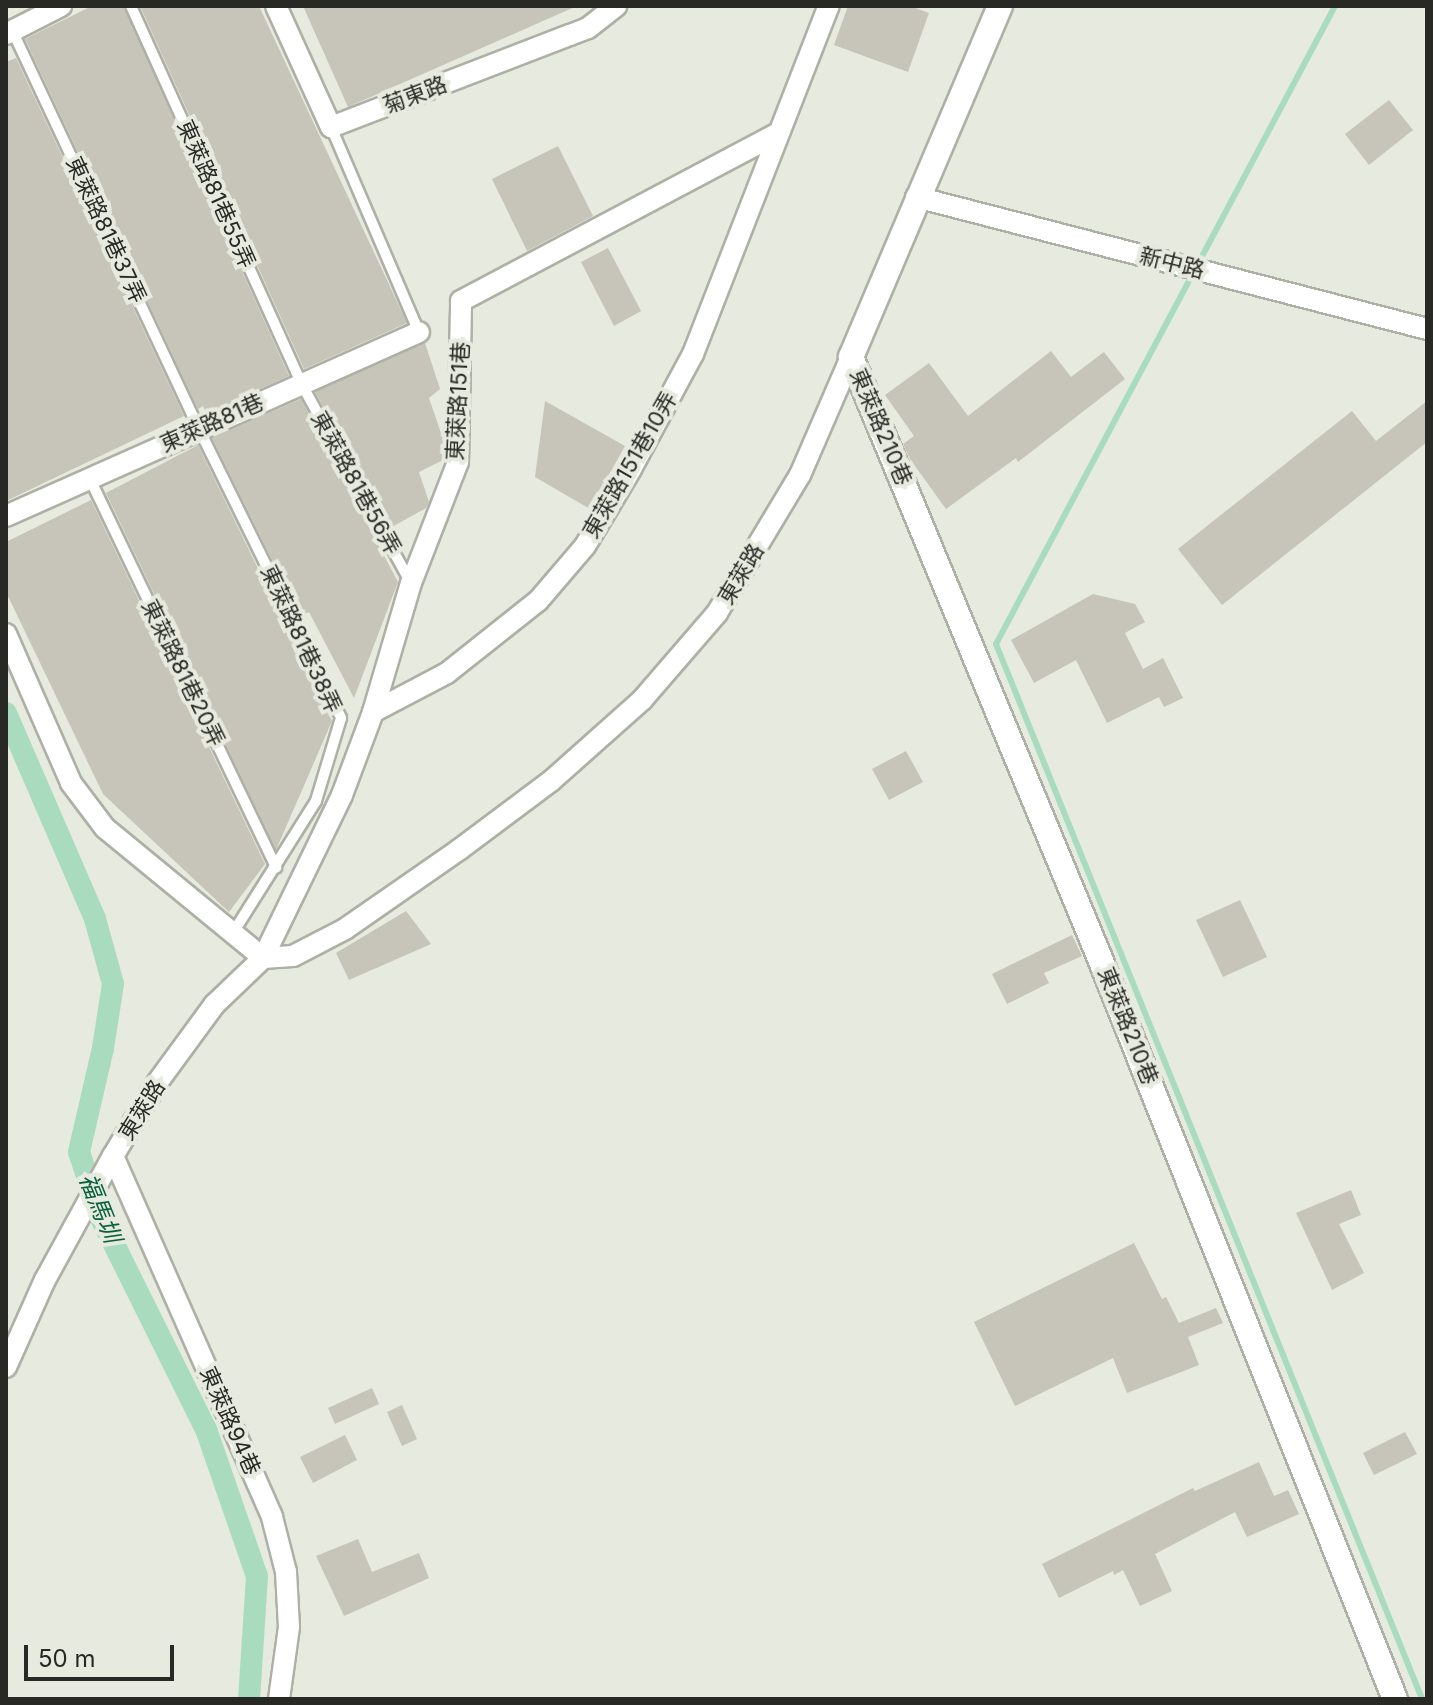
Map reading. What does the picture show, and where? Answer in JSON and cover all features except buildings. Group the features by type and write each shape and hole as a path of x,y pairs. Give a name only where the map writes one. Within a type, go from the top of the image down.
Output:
{"street":[{"path":"9,32 61,6"},
{"path":"276,6 331,127"},
{"name":"菊東路","path":"331,127 588,28 616,6"},
{"path":"778,133 829,6"},
{"name":"東萊路","path":"6,1367 45,1280 113,1156 157,1083 214,1005 263,958 293,956 345,929 551,781 642,700 717,613 800,475 1000,6"},
{"name":"東萊路151巷","path":"263,958 342,795 373,712 411,583 458,462 461,301 778,133"},
{"name":"東萊路151巷10弄","path":"373,712 447,673 538,601 585,546 693,354 778,133"},
{"name":"新中路","path":"916,197 1427,329"},
{"name":"東萊路81巷","path":"6,516 419,332"},
{"name":"東萊路210巷","path":"851,357 1099,956 1395,1699"},
{"path":"6,634 71,783 105,828 263,958"},
{"name":"東萊路94巷","path":"113,1156 272,1517 286,1572 289,1627 279,1699"}],"lane":[{"name":"東萊路81巷55弄","path":"131,6 301,383"},
{"name":"東萊路81巷37弄","path":"9,32 199,429"},
{"path":"331,127 419,332"},
{"name":"東萊路81巷56弄","path":"301,383 411,583"},
{"name":"東萊路81巷38弄","path":"199,429 341,718 316,801 233,933"},
{"name":"東萊路81巷20弄","path":"90,479 276,868"}],"waterway":[{"path":"1335,6 996,644 1422,1699"},
{"name":"福馬圳","path":"6,713 95,919 113,984 103,1048 79,1152 100,1216 207,1432 257,1576 249,1699"}]}
